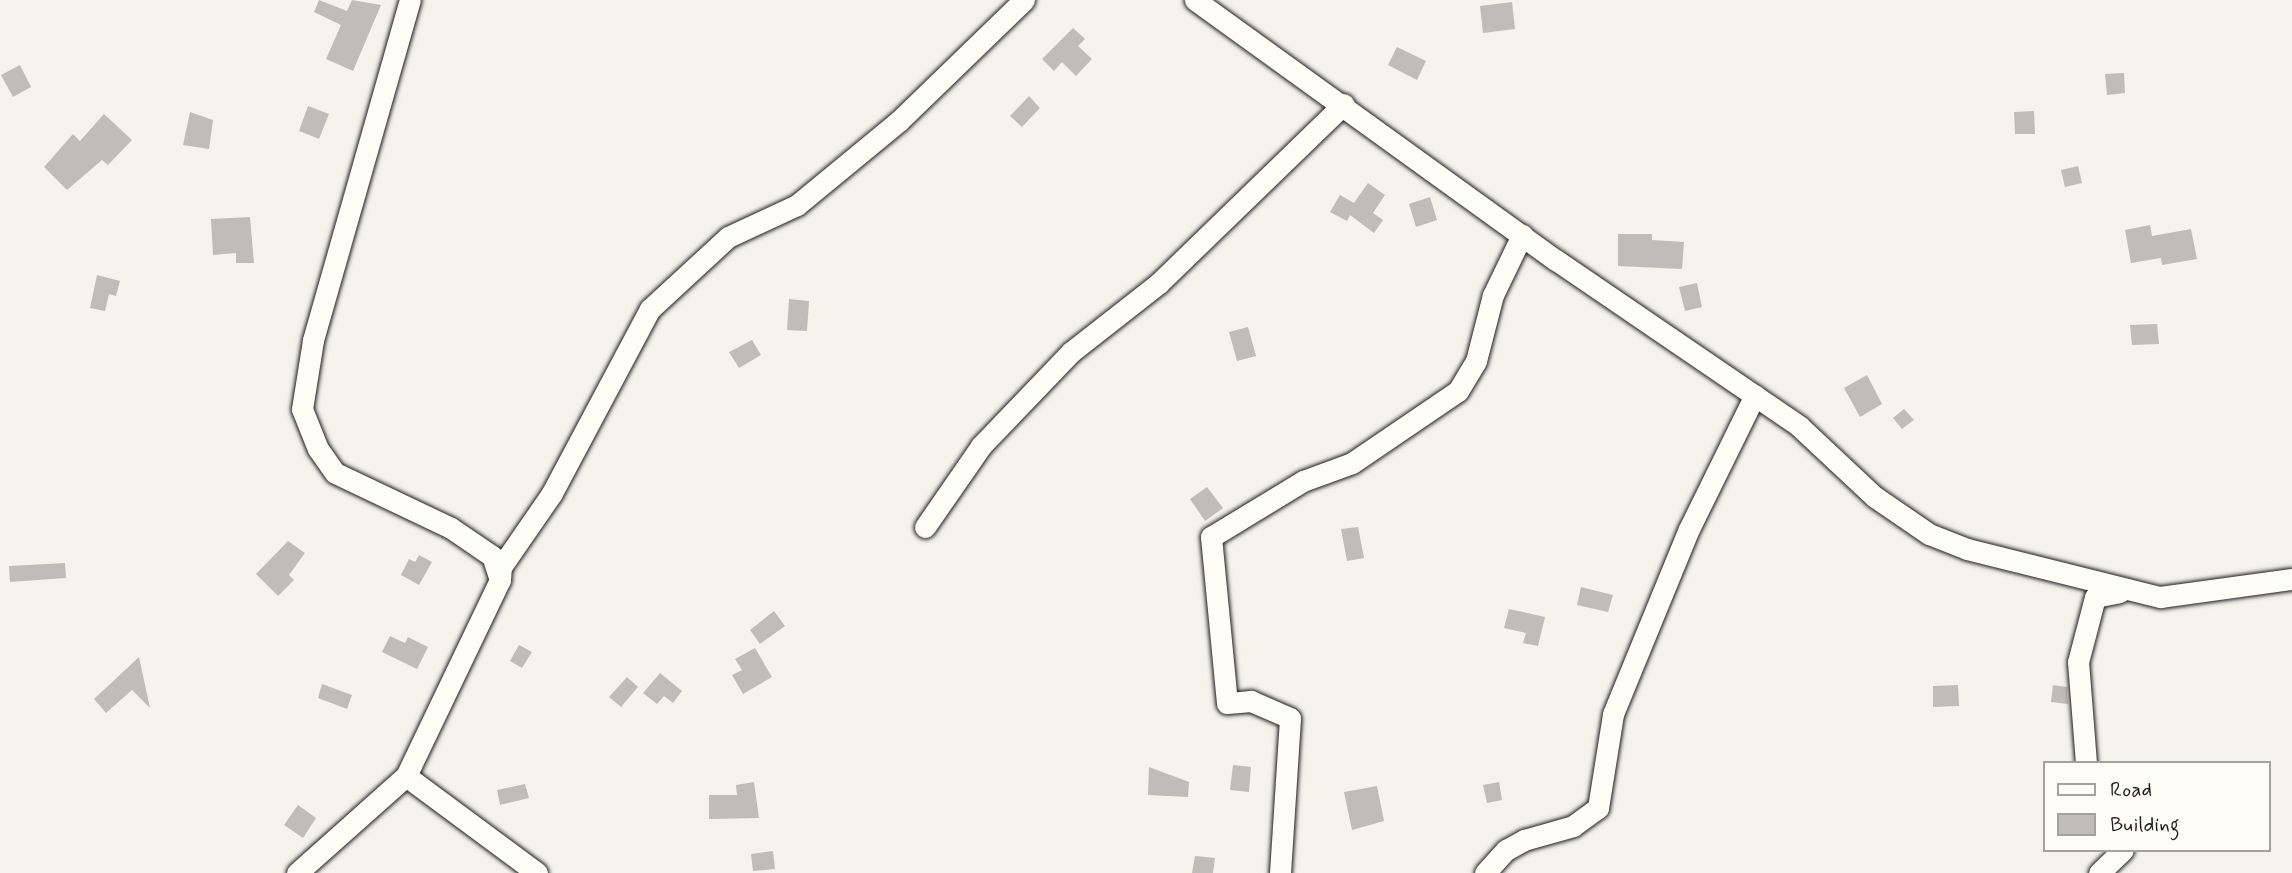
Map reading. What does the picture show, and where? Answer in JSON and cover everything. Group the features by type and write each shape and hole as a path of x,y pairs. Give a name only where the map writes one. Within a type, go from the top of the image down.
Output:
{"street":[{"path":"410,0 313,340 304,378 302,409 318,449 335,473 451,527 492,556 500,580"},
{"path":"297,873 406,776 500,580 500,567 552,493 650,309 728,237 797,205 899,121 1024,0"},
{"path":"1195,0 1344,104 1521,235 1799,426 1875,496 1929,534 1967,550 2124,592 2188,596 2292,579"},
{"path":"925,527 981,446 1071,352 1159,283 1344,104"},
{"path":"1280,873 1290,718 1251,701 1227,703 1211,537 1303,481 1352,463 1458,391 1476,361 1493,295 1521,235"},
{"path":"1485,873 1506,850 1524,840 1573,826 1598,808 1613,714 1684,540 1755,395"},
{"path":"2086,761 2078,662 2095,597 2124,592"},
{"path":"406,776 537,873"},
{"path":"2099,873 2121,852"}],"building":[{"path":"319,0 347,11 352,0 381,5 353,71 326,59 341,25 314,12"},
{"path":"1512,2 1515,29 1483,33 1480,6"},
{"path":"1073,28 1085,39 1078,46 1092,59 1076,76 1062,62 1054,71 1042,59"},
{"path":"1397,47 1426,61 1417,80 1388,65"},
{"path":"20,65 31,87 13,97 1,75"},
{"path":"2124,73 2125,93 2107,95 2105,74"},
{"path":"1029,96 1040,108 1022,127 1010,116"},
{"path":"308,106 329,114 319,139 299,131"},
{"path":"2034,111 2035,134 2015,134 2014,112"},
{"path":"190,112 213,120 209,149 183,145"},
{"path":"104,114 132,140 108,165 102,160 67,190 44,167 73,134 80,141"},
{"path":"2078,166 2082,183 2065,187 2061,170"},
{"path":"1368,183 1385,195 1373,213 1383,220 1374,233 1350,215 1347,221 1330,212 1340,195 1354,203"},
{"path":"1430,197 1437,220 1416,227 1409,204"},
{"path":"250,217 254,263 236,263 236,253 213,255 211,219"},
{"path":"2150,225 2152,236 2191,229 2197,259 2162,265 2161,258 2131,263 2125,230"},
{"path":"1618,234 1652,234 1652,240 1684,242 1682,269 1618,266"},
{"path":"97,275 120,281 116,296 109,294 105,311 90,308"},
{"path":"1697,283 1702,307 1685,311 1679,287"},
{"path":"789,299 809,301 807,331 787,330"},
{"path":"2157,324 2159,344 2132,345 2130,325"},
{"path":"1248,327 1256,356 1237,361 1229,332"},
{"path":"752,340 761,355 739,368 729,352"},
{"path":"1867,375 1882,404 1860,417 1844,388"},
{"path":"1904,409 1914,420 1902,429 1893,418"},
{"path":"1207,487 1223,508 1205,521 1190,499"},
{"path":"1358,527 1364,558 1347,561 1341,529"},
{"path":"288,541 305,553 289,575 294,580 278,596 256,574"},
{"path":"419,555 432,562 419,585 401,575 409,559 415,562"},
{"path":"65,563 66,578 10,582 9,566"},
{"path":"1581,587 1613,595 1608,612 1577,605"},
{"path":"1509,609 1545,617 1538,646 1523,643 1526,633 1504,628"},
{"path":"774,611 785,626 760,644 750,630"},
{"path":"390,636 405,643 408,637 428,647 417,669 382,652"},
{"path":"519,645 532,652 522,668 510,661"},
{"path":"755,648 772,677 743,694 732,675 742,670 735,659"},
{"path":"139,657 150,708 132,690 106,713 94,699"},
{"path":"660,673 682,691 673,703 664,696 657,704 643,693"},
{"path":"627,677 638,687 621,707 609,697"},
{"path":"322,684 352,695 347,709 318,698"},
{"path":"1958,685 1959,706 1933,707 1933,686"},
{"path":"2053,685 2067,687 2068,704 2051,702"},
{"path":"1233,765 1251,767 1249,792 1230,790"},
{"path":"1149,767 1189,782 1188,797 1148,795"},
{"path":"754,782 759,818 709,819 709,795 737,795 736,785"},
{"path":"1499,782 1502,800 1487,803 1483,785"},
{"path":"525,784 529,798 500,805 497,790"},
{"path":"1377,786 1384,821 1352,830 1344,792"},
{"path":"298,805 316,818 303,838 284,825"},
{"path":"773,851 775,869 753,871 751,854"},
{"path":"1195,856 1215,858 1213,873 1192,873"}]}
